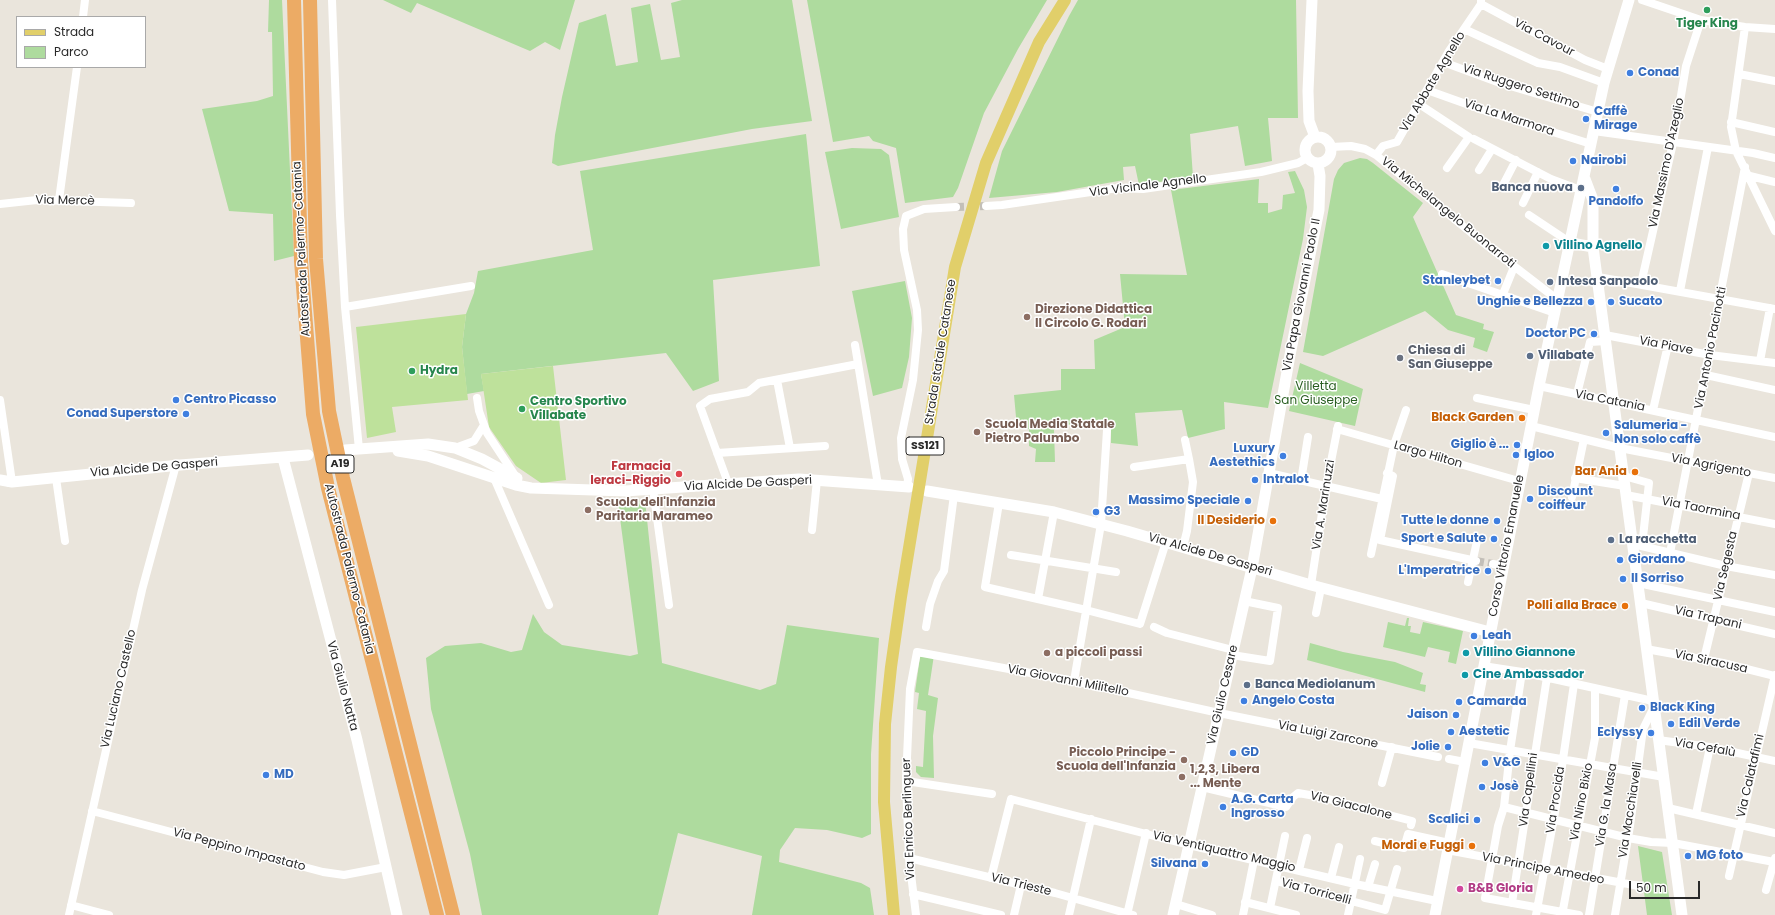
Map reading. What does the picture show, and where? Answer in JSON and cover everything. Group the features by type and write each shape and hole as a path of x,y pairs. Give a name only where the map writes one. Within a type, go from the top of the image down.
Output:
{"highway":[{"name":"Autostrada Palermo-Catania","path":"294,0 301,261 313,414 328,488 437,915"},
{"name":"Autostrada Palermo-Catania","path":"310,0 316,259 329,411 343,478 453,915"}],"main road":[{"name":"Strada statale Catanese","path":"894,915 884,802 885,724 901,597 955,267 986,163 1039,42 1065,0"}],"street":[{"path":"83,16 86,0"},
{"path":"332,0 337,163 346,307 359,449"},
{"path":"1312,0 1308,91 1309,120 1315,137"},
{"name":"Corso Vittorio Emanuele","path":"1435,915 1490,632 1498,565 1519,481 1585,179 1604,83 1629,0"},
{"path":"1642,0 1701,20 1744,27 1775,29"},
{"name":"Via Cavour","path":"1481,2 1585,60 1608,69"},
{"name":"Via Abbate Agnello","path":"1376,155 1383,146 1397,142 1443,62 1481,2"},
{"name":"Via Massimo D'Azeglio","path":"1641,284 1673,143 1686,66 1701,20"},
{"path":"1744,27 1739,74 1731,122 1736,151 1750,176 1775,231"},
{"path":"1464,29 1538,63 1560,67 1604,83"},
{"name":"Via Ruggero Settimo","path":"1443,62 1500,84 1598,112"},
{"path":"59,200 76,68"},
{"path":"1739,74 1775,81"},
{"name":"Via La Marmora","path":"1427,90 1483,110 1591,144"},
{"path":"1419,104 1469,137 1447,168"},
{"path":"1731,122 1775,132"},
{"path":"1594,131 1775,158"},
{"path":"1315,137 1326,139 1331,147 1329,158 1323,163 1314,163 1307,158 1305,150 1306,145 1315,137"},
{"path":"1474,139 1538,172 1582,191"},
{"name":"Via Michelangelo Buonarroti","path":"1331,147 1351,146 1365,149 1376,155 1514,267 1558,300"},
{"path":"1680,291 1708,147"},
{"path":"1479,170 1492,149"},
{"name":"Via Vicinale Agnello","path":"986,206 1039,200 1118,188 1150,188 1261,172 1298,163 1307,158"},
{"path":"1502,187 1516,160"},
{"name":"Via Papa Giovanni Paolo II","path":"1252,568 1293,341 1319,210 1320,176 1318,164"},
{"name":"Via Antonio Pacinotti","path":"1670,552 1710,355 1745,167"},
{"path":"1523,203 1538,172"},
{"path":"1750,176 1775,182"},
{"path":"1585,179 1594,200 1593,247 1625,486 1638,545"},
{"name":"Via Mercè","path":"0,204 37,200 131,203"},
{"path":"908,487 908,479 902,459 901,438 913,380 918,330 917,310 904,250 903,229 906,216 924,209 956,207"},
{"path":"1529,215 1571,243 1593,247"},
{"path":"1503,294 1514,267"},
{"path":"1442,274 1555,313"},
{"path":"1598,277 1772,308 1760,361"},
{"path":"346,307 471,286"},
{"path":"1577,394 1590,342 1606,338"},
{"name":"Via Piave","path":"1606,338 1668,345 1710,355 1775,363"},
{"path":"855,345 878,485"},
{"path":"1653,410 1668,345"},
{"path":"728,483 700,406 710,399 748,392 759,383 858,364"},
{"path":"1706,375 1775,390"},
{"path":"778,380 790,448"},
{"name":"Via Catania","path":"1539,386 1775,437"},
{"path":"477,398 487,433 516,481"},
{"path":"1476,398 1534,410"},
{"path":"0,400 12,482 0,484"},
{"path":"1371,554 1387,474 1394,446 1406,410"},
{"path":"449,463 455,448 474,441 484,425"},
{"name":"Via Agrigento","path":"1531,426 1620,448 1775,478"},
{"name":"Largo Hilton","path":"1337,427 1394,446 1519,481"},
{"name":"Via A. Marinuzzi","path":"1316,613 1316,586 1326,487 1337,427"},
{"path":"1074,681 1101,524 1107,430"},
{"path":"1301,482 1308,437"},
{"path":"1572,497 1584,439"},
{"path":"1183,548 1187,531 1193,482 1185,440"},
{"name":"Via Alcide De Gasperi","path":"345,450 428,444 455,448 482,459 516,481"},
{"path":"717,453 825,446"},
{"name":"Via Alcide De Gasperi","path":"374,448 412,452 494,478 516,481 539,489 625,491 799,479 908,487"},
{"name":"Via Alcide De Gasperi","path":"0,480 12,482 176,465 308,455"},
{"name":"Via Giulio Natta","path":"283,458 355,733 398,915"},
{"path":"477,472 482,459"},
{"path":"1134,467 1189,459"},
{"name":"Via Luciano Castello","path":"69,915 142,590 176,465"},
{"name":"Via Segesta","path":"1704,659 1749,473"},
{"path":"1269,474 1382,499"},
{"path":"1387,474 1393,476 1380,540 1474,560"},
{"path":"56,478 65,541"},
{"path":"494,478 549,605"},
{"path":"1575,478 1625,486 1650,483 1638,545 1638,583 1682,915"},
{"path":"812,530 816,480"},
{"name":"Via Taormina","path":"1625,486 1648,499 1775,524"},
{"path":"653,489 669,605"},
{"name":"Via Alcide De Gasperi","path":"927,491 1054,512 1166,542 1316,586 1490,632"},
{"path":"926,627 930,604 938,581 944,571 954,495"},
{"path":"999,503 985,587 1140,624 1166,542"},
{"path":"1038,599 1054,512"},
{"path":"1468,582 1474,560 1476,541"},
{"path":"1638,545 1726,566 1775,575"},
{"path":"1010,555 1116,572"},
{"name":"Via Giulio Cesare","path":"1173,915 1252,568"},
{"path":"1638,583 1775,612"},
{"path":"1154,627 1167,633 1270,662 1278,608 1244,601"},
{"name":"Via Trapani","path":"1641,603 1775,634"},
{"name":"Via Siracusa","path":"1646,649 1704,659 1775,676"},
{"name":"Via Giovanni Militello","path":"917,652 1074,681 1219,713"},
{"name":"Via Enrico Berlinguer","path":"916,915 909,858 906,781 910,689 917,652"},
{"path":"1483,666 1522,672 1625,695 1654,704"},
{"path":"1522,672 1510,751 1504,807 1498,826 1485,898 1512,903 1537,912 1579,915"},
{"name":"Via Calatafimi","path":"1729,876 1775,676"},
{"name":"Via Capellini","path":"1512,903 1547,678"},
{"name":"Via Procida","path":"1537,912 1554,819 1574,684"},
{"name":"Via Nino Bixio","path":"1563,914 1569,874 1595,738 1596,689"},
{"name":"Via G. la Masa","path":"1589,915 1625,695"},
{"name":"Via Macchiavelli","path":"1615,915 1638,772 1643,729 1654,704"},
{"name":"Via Luigi Zarcone","path":"1219,713 1438,757"},
{"name":"Via Cefalù","path":"1658,740 1710,747 1775,761"},
{"path":"1469,743 1664,777"},
{"path":"1696,814 1710,747"},
{"path":"1382,783 1392,748"},
{"path":"1449,759 1465,762"},
{"path":"906,781 992,794"},
{"name":"Via Giacalone","path":"1202,787 1286,806 1298,793 1321,797 1410,828"},
{"name":"Via Ventiquattro Maggio","path":"991,878 1011,800 1189,845 1354,884 1437,901"},
{"path":"1504,807 1628,838 1651,842 1673,843 1774,859 1773,874 1766,890"},
{"path":"1668,808 1775,832"},
{"name":"Via Peppino Impastato","path":"92,811 323,872 344,875 386,867"},
{"path":"1069,915 1091,819"},
{"path":"1375,841 1404,848 1410,828"},
{"name":"Via Principe Amedeo","path":"1410,828 1448,847 1493,859 1544,870 1639,886"},
{"path":"1129,914 1146,834"},
{"path":"1270,908 1285,836"},
{"path":"1299,870 1307,838"},
{"path":"1331,878 1339,847"},
{"name":"Via Trieste","path":"909,858 1074,898 1129,914"},
{"path":"1348,915 1360,859"},
{"path":"1243,915 1254,860"},
{"path":"1368,886 1375,864"},
{"path":"1390,891 1397,869"},
{"name":"Via Torricelli","path":"1276,881 1385,910 1390,891"},
{"path":"1014,915 1022,885"},
{"path":"913,894 1001,915"},
{"path":"1245,902 1296,915"},
{"path":"1176,904 1212,915"},
{"path":"71,905 109,915"}],"green space":[{"path":"269,0 282,0 294,256 274,261 273,214 229,211 202,109 257,101 273,96 272,32 268,32"},
{"path":"383,0 575,0 560,50 545,42 530,51 417,3 411,13"},
{"path":"682,0 792,0 812,121 752,129 558,166 552,163 555,135 562,97 579,23 606,14 616,66 638,62 631,8 650,4 661,60 680,57 671,3"},
{"path":"807,0 1047,0 1018,49 984,113 958,188 953,197 905,203 896,148 873,141 869,136 833,142"},
{"path":"1078,0 1296,0 1298,118 1268,118 1272,161 1245,166 1238,126 1190,134 1193,177 1139,185 1135,166 1123,167 1124,180 1057,192 989,198 1002,151"},
{"path":"806,134 820,266 713,280 719,381 693,391 666,353 481,374 484,391 467,394 462,347 466,314 474,293 478,271 593,250 580,171"},
{"path":"852,148 881,149 889,155 899,217 841,229 825,152"},
{"path":"1360,158 1367,159 1373,163 1423,203 1413,217 1456,315 1484,324 1483,329 1494,332 1487,352 1473,347 1475,338 1448,330 1425,311 1323,356 1303,352 1334,179 1338,170 1344,163"},
{"path":"1295,171 1304,190 1307,207 1303,239 1268,408 1224,402 1225,429 1188,438 1182,410 1135,413 1138,446 1111,443 1111,432 1108,424 1058,425 1054,430 1055,462 1035,462 1036,449 1029,446 1029,429 1017,428 1014,395 1061,390 1061,369 1095,369 1094,340 1125,327 1120,274 1187,275 1171,190 1259,179 1258,203 1268,203 1268,213 1282,209 1283,195 1295,193 1288,172"},
{"path":"905,281 912,318 909,357 902,388 873,396 852,291"},
{"name":"Hydra","path":"466,314 462,347 468,400 392,407 396,432 367,438 356,327"},
{"name":"Villetta San Giuseppe","path":"1300,363 1363,389 1355,426 1289,411"},
{"name":"Centro Sportivo Villabate","path":"553,366 566,480 541,483 516,466 489,427 481,374"},
{"path":"645,500 662,663 760,690 776,684 787,625 879,638 871,754 871,834 862,838 827,830 795,828 780,850 779,862 861,883 870,888 874,915 752,915 762,856 678,833 658,915 482,915 470,854 431,709 426,658 445,646 481,643 511,652 522,650 533,614 544,632 562,645 630,656 638,654 618,503"},
{"path":"1407,618 1409,618 1408,626 1411,626 1410,632 1420,634 1423,622 1463,631 1456,664 1448,662 1450,652 1428,647 1425,657 1383,647 1388,622 1405,626"},
{"path":"1310,643 1343,652 1395,662 1423,673 1420,684 1426,685 1425,692 1307,660"},
{"path":"927,654 934,655 928,695 938,698 933,736 934,778 921,777 916,772 916,766 923,767 926,711 917,709 919,693 915,692 920,657"},
{"path":"1638,846 1662,852 1672,915 1647,915"}],"tunnel":[{"path":"956,207 986,206"},
{"path":"1476,561 1493,564"}],"place":[{"name":"Tiger King","path":"1707,10"},
{"name":"Conad","path":"1630,73"},
{"name":"Caffè Mirage","path":"1586,119"},
{"name":"Nairobi","path":"1573,161"},
{"name":"Banca nuova","path":"1581,188"},
{"name":"Pandolfo","path":"1616,189"},
{"name":"Villino Agnello","path":"1546,246"},
{"name":"Stanleybet","path":"1498,281"},
{"name":"Intesa Sanpaolo","path":"1550,282"},
{"name":"Unghie e Bellezza","path":"1591,302"},
{"name":"Sucato","path":"1611,302"},
{"name":"Direzione Didattica II Circolo G. Rodari","path":"1027,317"},
{"name":"Doctor PC","path":"1594,334"},
{"name":"Villabate","path":"1530,356"},
{"name":"Chiesa di San Giuseppe","path":"1400,358"},
{"name":"Hydra","path":"412,371"},
{"name":"Centro Picasso","path":"176,400"},
{"name":"Centro Sportivo Villabate","path":"522,409"},
{"name":"Conad Superstore","path":"186,414"},
{"name":"Black Garden","path":"1522,418"},
{"name":"Scuola Media Statale Pietro Palumbo","path":"977,432"},
{"name":"Salumeria - Non solo caffè","path":"1606,433"},
{"name":"Giglio è ...","path":"1517,445"},
{"name":"Igloo","path":"1516,455"},
{"name":"Luxury Aestethics","path":"1283,456"},
{"name":"Bar Ania","path":"1635,472"},
{"name":"Farmacia Ieraci-Riggio","path":"679,474"},
{"name":"Intralot","path":"1255,480"},
{"name":"Discount coiffeur","path":"1530,499"},
{"name":"Massimo Speciale","path":"1248,501"},
{"name":"Scuola dell'Infanzia Paritaria Marameo","path":"588,510"},
{"name":"G3","path":"1096,512"},
{"name":"Il Desiderio","path":"1273,521"},
{"name":"Tutte le donne","path":"1497,521"},
{"name":"Sport e Salute","path":"1494,539"},
{"name":"La racchetta","path":"1611,540"},
{"name":"Giordano","path":"1620,560"},
{"name":"L'Imperatrice","path":"1488,571"},
{"name":"Il Sorriso","path":"1623,579"},
{"name":"Polli alla Brace","path":"1625,606"},
{"name":"Leah","path":"1474,636"},
{"name":"a piccoli passi","path":"1047,653"},
{"name":"Villino Giannone","path":"1466,653"},
{"name":"Cine Ambassador","path":"1465,675"},
{"name":"Banca Mediolanum","path":"1247,685"},
{"name":"Angelo Costa","path":"1244,701"},
{"name":"Camarda","path":"1459,702"},
{"name":"Black King","path":"1642,708"},
{"name":"Jaison","path":"1456,715"},
{"name":"Edil Verde","path":"1671,724"},
{"name":"Aestetic","path":"1451,732"},
{"name":"Eclyssy","path":"1651,733"},
{"name":"Jolie","path":"1448,747"},
{"name":"GD","path":"1233,753"},
{"name":"Piccolo Principe - Scuola dell'Infanzia","path":"1184,760"},
{"name":"V&G","path":"1485,763"},
{"name":"MD","path":"266,775"},
{"name":"1,2,3, Libera ... Mente","path":"1182,777"},
{"name":"Josè","path":"1482,787"},
{"name":"A.G. Carta Ingrosso","path":"1223,807"},
{"name":"Scalici","path":"1477,820"},
{"name":"Mordi e Fuggi","path":"1472,846"},
{"name":"MG foto","path":"1688,856"},
{"name":"Silvana","path":"1205,864"},
{"name":"B&B Gloria","path":"1460,889"}]}
